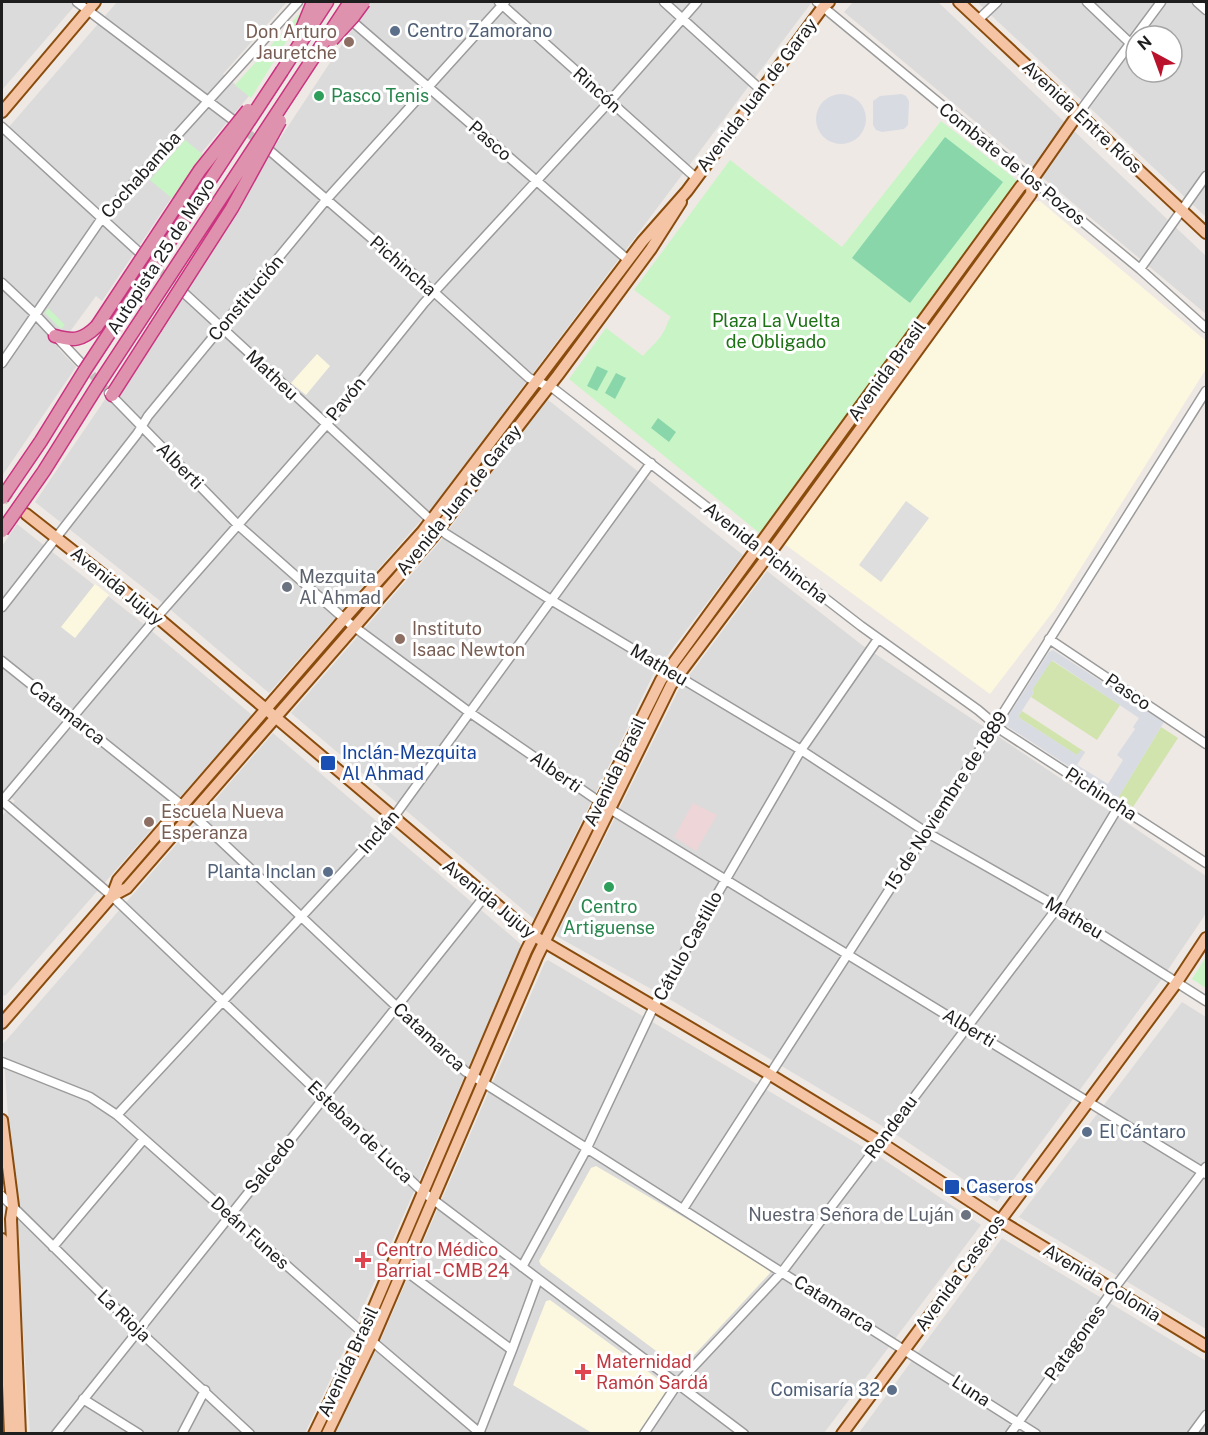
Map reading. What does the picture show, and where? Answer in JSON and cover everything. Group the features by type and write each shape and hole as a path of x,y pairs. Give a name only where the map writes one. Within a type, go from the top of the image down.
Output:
{"highway":[{"path":"294,52 313,2"},
{"name":"Autopista 25 de Mayo","path":"2,498 327,2"},
{"name":"Autopista 25 de Mayo","path":"2,531 44,471 350,2"},
{"path":"310,63 364,2"},
{"path":"55,336 74,340 97,326 204,165 282,71"},
{"path":"110,393 232,208 281,120 298,81"}],"main road":[{"name":"Avenida Entre Ríos","path":"959,2 1206,232"},
{"name":"Avenida Juan de Garay","path":"112,896 127,888 354,627 434,525 549,386 651,249 696,178 823,3"},
{"path":"2,112 92,6"},
{"name":"Avenida Brasil","path":"327,1434 372,1341 403,1269 534,936 667,669 758,548 1021,186 1032,180 1078,114"},
{"name":"Avenida Brasil","path":"314,1434 363,1333 423,1192 677,676 1031,194 1032,180"},
{"name":"Avenida Juan de Garay","path":"2,1023 112,896 118,880 344,619 434,525 537,381 628,260 659,220 687,191"},
{"name":"Avenida Jujuy","path":"26,514 157,617 534,936 769,1074 880,1142 999,1220"},
{"name":"Avenida Caseros","path":"842,1434 1177,982 1206,938"},
{"path":"2,1120 13,1206 11,1219 20,1434"},
{"name":"Avenida Colonia","path":"999,1220 1206,1346"},
{"path":"2,1239 9,1434"}],"street":[{"path":"77,2 92,6 232,120"},
{"name":"Cochabamba","path":"2,363 102,218 298,2"},
{"name":"Constitución","path":"2,607 148,416 326,200 502,2"},
{"name":"Rincón","path":"502,2 696,178"},
{"path":"664,2 761,90"},
{"name":"Pavón","path":"2,801 157,617 326,425 434,292 610,101 697,2"},
{"path":"978,20 997,2"},
{"path":"1088,2 1124,37"},
{"path":"1144,24 1161,2"},
{"path":"1197,2 1206,10"},
{"name":"Combate de los Pozos","path":"823,3 1140,269 1206,328"},
{"name":"Pasco","path":"353,22 628,260"},
{"path":"1078,114 1124,51"},
{"path":"2,127 141,254"},
{"name":"Pichincha","path":"269,150 434,292 529,378 537,381"},
{"path":"1140,269 1206,176"},
{"path":"2,283 80,362"},
{"name":"Matheu","path":"183,292 434,525 551,600 801,750 926,832 1058,907 1206,1001"},
{"name":"Avenida Pichincha","path":"537,381 549,386 878,639 996,724"},
{"name":"15 de Noviembre de 1889","path":"683,1209 996,724 1206,391"},
{"name":"Alberti","path":"110,393 238,525 344,619 469,712 600,803 1205,1171"},
{"name":"Inclán","path":"117,1115 393,818 651,463"},
{"name":"Cátulo Castillo","path":"522,1267 586,1150 654,1006 801,750 878,639"},
{"name":"Pasco","path":"1049,639 1206,744"},
{"name":"Catamarca","path":"2,661 193,814 465,1071 586,1150 905,1349"},
{"name":"Pichincha","path":"996,724 1004,732 1206,863"},
{"name":"Esteban de Luca","path":"2,801 112,896 423,1192 744,1434"},
{"name":"Rondeau","path":"644,1434 678,1383 782,1272 1058,907 1119,806"},
{"name":"Salcedo","path":"56,1434 485,896"},
{"name":"Deán Funes","path":"2,1062 90,1097 117,1115 372,1341 480,1433"},
{"path":"53,1247 144,1139"},
{"name":"Patagones","path":"1010,1434 1113,1290 1205,1171"},
{"name":"La Rioja","path":"2,1196 138,1330 250,1434"},
{"path":"403,1269 513,1350"},
{"path":"480,1433 538,1279"},
{"name":"Luna","path":"905,1349 1036,1434"},
{"path":"182,1434 205,1390"},
{"path":"83,1399 140,1434"},
{"path":"1192,1434 1206,1415"}],"shaded area":[{"path":"2,2 78,2 2,90"},
{"path":"117,2 287,2 223,74 249,96 203,151 102,301 96,296 58,348 76,367 2,476 2,135"},
{"path":"370,2 812,2 431,509 269,693 159,600 35,502 106,398 110,402 134,372 275,146"},
{"path":"853,2 938,2 1206,256 1206,314 844,12"},
{"path":"977,2 1206,2 1206,217"},
{"path":"836,94 846,94 859,101 866,114 866,124 859,137 846,144 836,144 827,140 820,133 816,124 816,114 820,105 827,98"},
{"path":"902,94 909,101 908,125 904,129 882,132 876,130 873,125 873,101 880,96"},
{"path":"1040,201 1206,341 1206,369 1055,609 990,694 783,543 1034,202"},
{"path":"317,354 330,366 306,395 291,383"},
{"path":"547,399 743,555 654,673 534,919 291,713 438,544"},
{"path":"906,501 929,518 881,582 859,565"},
{"path":"17,524 141,622 252,715 6,995 2,996 2,816 15,801 2,790 2,546"},
{"path":"767,571 862,645 1206,876 1206,912 1203,918 1161,980 997,1202 897,1135 671,1000 556,936 679,689"},
{"path":"95,584 109,595 75,638 61,627"},
{"path":"1053,650 1164,722 1118,798 1005,725 1005,721 1049,652","holes":["1052,660 1139,718 1133,727 1135,729 1117,755 1123,760 1108,784 1077,765 1085,752 1081,750 1077,755 1018,717 1034,692 1032,690"]},
{"path":"273,733 522,945 348,1342 305,1433 30,1433 3,1044"},
{"path":"693,803 717,815 696,851 674,837"},
{"path":"548,960 880,1157 981,1225 824,1433 335,1434 381,1339 545,962"},
{"path":"1182,1002 1206,1017 1206,1329 1019,1217"},
{"path":"596,1166 771,1268 770,1273 683,1367 679,1368 541,1265 539,1261 591,1168"},
{"path":"1002,1238 1206,1361 1206,1433 858,1434"},
{"name":"Maternidad Ramón Sardá","path":"550,1300 665,1384 666,1394 640,1433 592,1433 513,1385 546,1301"}],"green space":[{"path":"311,2 251,98 235,85"},
{"name":"Plaza La Vuelta de Obligado","path":"941,121 1018,181 762,535 569,379 606,328 643,356 660,338 671,317 634,290 730,160 842,247"},
{"path":"945,137 1003,182 910,303 852,258"},
{"path":"185,140 206,157 174,200 150,180"},
{"path":"48,308 65,325 61,329 45,313"},
{"path":"597,366 608,371 597,391 587,386"},
{"path":"616,373 626,378 615,399 605,393"},
{"path":"658,418 676,432 669,442 651,428"},
{"path":"1051,660 1120,705 1097,740 1031,697 1034,692 1032,690"},
{"path":"1022,711 1085,752 1081,758 1018,717"},
{"path":"1161,727 1178,738 1133,807 1119,796"},
{"path":"1206,957 1206,988 1192,979"}],"tunnel":[{"path":"240,126 262,145"},
{"path":"150,262 183,292"},
{"path":"84,366 108,392"},
{"path":"2,494 25,513"}],"place":[{"name":"Centro Zamorano","path":"395,31"},
{"name":"Don Arturo Jauretche","path":"349,42"},
{"name":"Pasco Tenis","path":"319,96"},
{"name":"Mezquita Al Ahmad","path":"287,587"},
{"name":"Instituto Isaac Newton","path":"400,639"},
{"name":"Inclán-Mezquita Al Ahmad","path":"328,763"},
{"name":"Escuela Nueva Esperanza","path":"149,822"},
{"name":"Planta Inclan","path":"328,872"},
{"name":"Centro Artiguense","path":"609,887"},
{"name":"El Cántaro","path":"1087,1132"},
{"name":"Caseros","path":"952,1187"},
{"name":"Nuestra Señora de Luján","path":"966,1215"},
{"name":"Centro Médico Barrial - CMB 24","path":"363,1260"},
{"name":"Maternidad Ramón Sardá","path":"583,1372"},
{"name":"Comisaría 32","path":"892,1390"}]}
